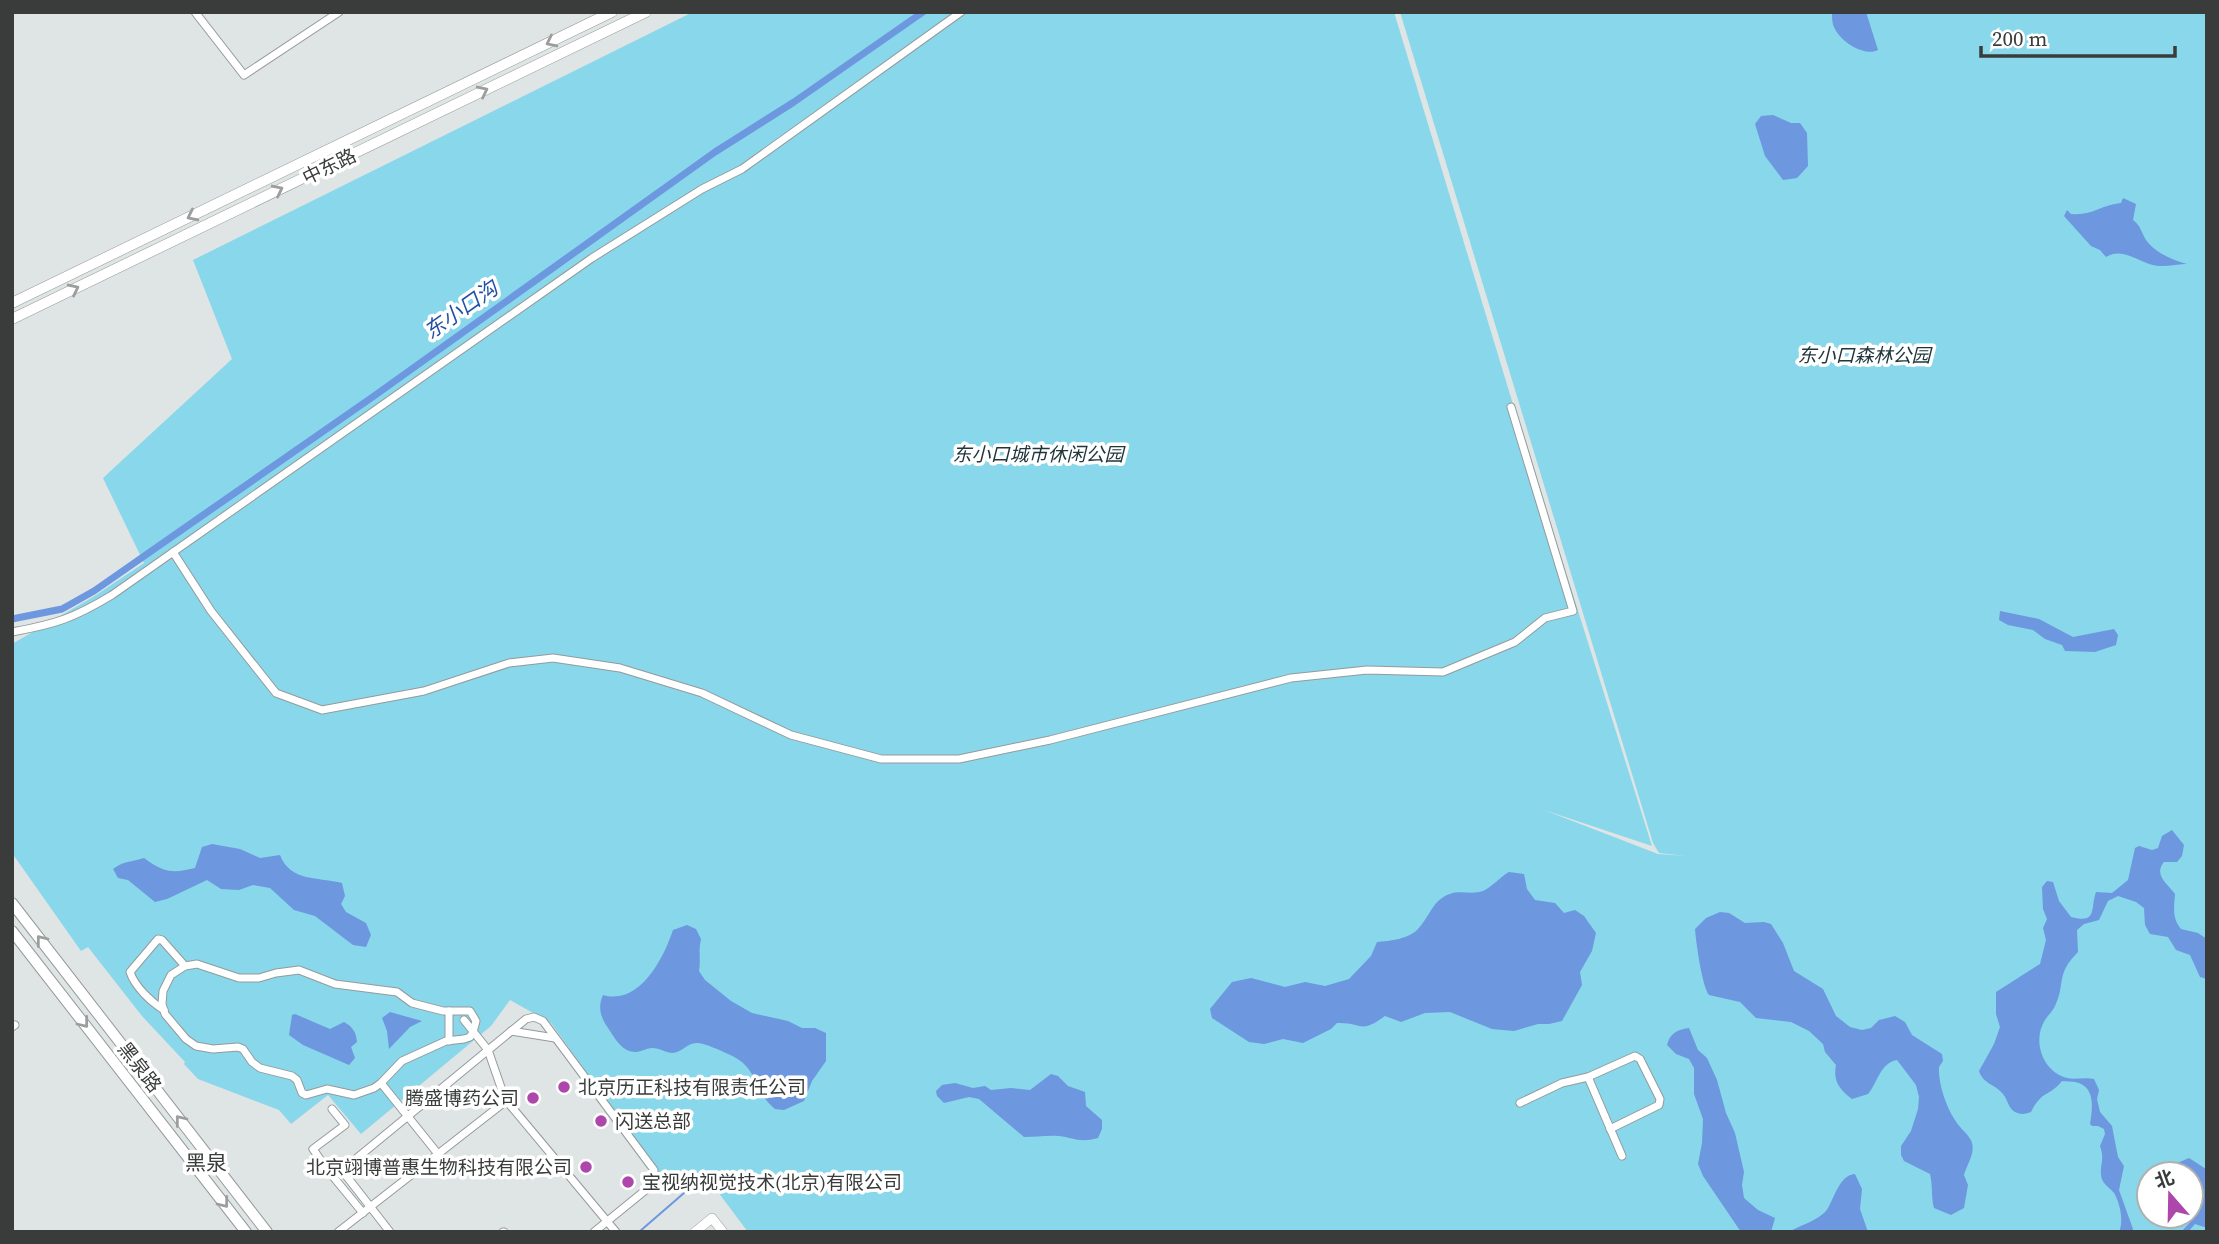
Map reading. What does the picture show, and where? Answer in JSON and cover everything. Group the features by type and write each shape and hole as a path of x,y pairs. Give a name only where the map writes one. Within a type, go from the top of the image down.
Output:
{"main road":[{"name":"中东路","path":"12,303 612,12"},
{"name":"中东路","path":"12,319 646,12"},
{"name":"黑泉路","path":"12,903 267,1232"},
{"name":"黑泉路","path":"12,931 246,1232"}],"street":[{"path":"195,12 244,75 339,12"},
{"path":"12,632 50,625 78,615 111,596 592,258 702,189 741,169 961,12"},
{"path":"173,552 211,611 276,693 322,710 424,691 509,663 553,658 620,668 702,693 791,735 881,760 958,758 1051,740 1291,678 1367,670 1443,672 1515,642 1545,618 1573,611 1511,407"},
{"path":"164,1011 162,1004 166,982 171,975 185,966 203,965 239,978 259,978 276,972 299,970 335,984 397,992 412,1003 443,1011 467,1010 473,1014 476,1021 473,1032 464,1040 449,1041 402,1061 381,1083 361,1094 347,1095 327,1089 306,1095 292,1076 260,1068 238,1046 212,1049 196,1046 176,1029 164,1011 132,978 130,972 158,939 162,940 185,966"},
{"path":"449,1011 449,1041"},
{"path":"390,1232 344,1173 346,1167 526,1019 534,1017 542,1021 654,1170 653,1184 594,1232"},
{"path":"464,1020 488,1050 506,1101 616,1232"},
{"path":"511,1031 555,1038"},
{"path":"1520,1102 1635,1056 1640,1059 1660,1099 1659,1105 1611,1129"},
{"path":"1588,1077 1622,1156"},
{"path":"381,1083 439,1154"},
{"path":"338,1232 506,1101"},
{"path":"332,1109 345,1125 313,1149 363,1213"},
{"path":"695,1232 712,1218 723,1232"}],"green space":[{"path":"693,12 1394,12 1512,401 1652,846 1544,810 1658,854 1686,856 1659,853 1653,843 1400,12 2207,12 2207,1232 748,1232 718,1192 662,1178 551,1023 510,1000 491,1026 361,1134 328,1095 291,1124 279,1110 198,1079 142,1016 88,947 81,951 12,853 12,644 93,597 144,563 103,478 232,359 193,260"}],"shaded area":[{"path":"1832,12 1866,12 1878,50 1860,50 1842,39 1834,27"},
{"path":"1773,115 1791,123 1800,123 1807,133 1808,166 1797,178 1783,180 1765,156 1755,124 1761,116"},
{"path":"2123,198 2136,204 2133,220 2150,245 2187,264 2157,266 2118,253 2106,257 2091,246 2064,216 2067,210 2071,214 2085,213 2121,203"},
{"path":"2000,611 2039,619 2073,637 2114,629 2118,635 2116,645 2095,652 2065,651 2062,645 2045,639 2033,630 2008,625 1999,620"},
{"path":"2172,830 2184,845 2182,856 2177,862 2164,862 2160,871 2175,894 2174,908 2178,925 2181,929 2198,933 2207,939 2207,979 2200,977 2190,955 2176,950 2168,937 2150,934 2145,925 2144,908 2118,896 2108,901 2099,920 2084,924 2077,930 2078,952 2066,967 2058,998 2041,1028 2039,1037 2042,1054 2051,1069 2067,1078 2094,1079 2099,1090 2097,1099 2100,1112 2112,1126 2118,1157 2124,1166 2119,1190 2133,1229 2132,1232 2119,1232 2121,1217 2118,1202 2101,1177 2100,1146 2105,1134 2104,1129 2090,1124 2092,1101 2088,1090 2079,1083 2062,1081 2039,1100 2031,1112 2019,1114 2009,1106 2003,1094 1983,1079 1979,1071 2000,1027 1996,1014 1996,992 2040,964 2046,940 2043,928 2047,919 2043,909 2042,887 2047,881 2053,882 2059,901 2071,917 2089,917 2096,892 2112,893 2128,880 2135,848 2158,848 2162,836"},
{"path":"212,844 240,849 260,858 280,855 285,864 298,874 342,883 345,896 341,904 346,912 366,923 371,935 366,947 353,945 315,916 294,910 270,888 253,885 239,890 221,889 207,880 155,902 128,880 118,878 113,869 144,858 168,870 195,868 202,847"},
{"path":"1509,872 1524,874 1527,889 1535,900 1555,903 1564,913 1575,910 1584,916 1596,933 1592,951 1580,972 1582,985 1562,1021 1514,1031 1492,1029 1450,1012 1425,1013 1401,1022 1385,1016 1365,1026 1337,1023 1331,1029 1303,1043 1283,1039 1264,1044 1249,1042 1212,1018 1210,1009 1232,982 1251,978 1285,987 1305,982 1325,986 1349,979 1371,956 1377,942 1410,935 1422,925 1435,904 1444,896 1483,891"},
{"path":"1720,912 1729,913 1745,923 1771,924 1783,943 1794,971 1823,989 1836,1016 1850,1027 1862,1030 1871,1028 1879,1020 1895,1016 1905,1022 1912,1035 1942,1054 1939,1073 1943,1095 1952,1115 1969,1137 1973,1147 1964,1175 1968,1185 1964,1208 1951,1215 1934,1208 1930,1174 1904,1161 1901,1155 1901,1146 1911,1131 1919,1097 1916,1085 1897,1060 1883,1069 1868,1094 1852,1099 1838,1084 1835,1076 1836,1065 1825,1052 1823,1044 1809,1031 1791,1022 1756,1018 1740,1002 1709,995 1702,974 1695,929 1706,918"},
{"path":"687,925 696,929 701,939 699,971 705,980 731,1001 752,1013 826,1033 826,1061 812,1081 804,1101 784,1110 775,1109 762,1095 746,1066 738,1059 709,1046 694,1043 673,1053 652,1048 631,1052 622,1047 612,1034 601,1014 603,995 628,993 639,986 657,965 673,930"},
{"path":"390,1012 422,1021 410,1027 389,1049 382,1018"},
{"path":"292,1015 330,1029 344,1022 347,1024 356,1035 357,1042 351,1047 355,1058 349,1065 303,1045 289,1035"},
{"path":"1689,1028 1698,1050 1707,1058 1717,1080 1735,1133 1744,1172 1744,1198 1758,1210 1775,1218 1771,1232 1741,1232 1703,1176 1698,1164 1703,1119 1694,1094 1694,1068 1689,1059 1676,1054 1667,1045 1675,1033"},
{"path":"1051,1074 1058,1076 1068,1086 1085,1092 1086,1106 1102,1120 1098,1138 1082,1140 1055,1136 1024,1137 979,1099 969,1097 944,1103 936,1091 942,1085 955,1083 973,1088 985,1086 991,1090 1030,1090"},
{"path":"2205,1168 2206,1169 2207,1228 2205,1227"},
{"path":"1855,1174 1862,1189 1860,1209 1868,1232 1789,1232 1825,1212 1845,1178"}],"waterway":[{"name":"东小口沟","path":"12,619 62,609 94,591 374,396 715,152 794,102 923,12"},
{"path":"639,1232 684,1193"}],"place":[{"name":"北京历正科技有限责任公司","path":"564,1087"},
{"name":"腾盛博药公司","path":"533,1098"},
{"name":"闪送总部","path":"601,1121"},
{"name":"北京翊博普惠生物科技有限公司","path":"586,1167"},
{"name":"宝视纳视觉技术(北京)有限公司","path":"628,1182"}],"district":[{"name":"黑泉","path":"206,1163"}],"park label":[{"name":"东小口森林公园","path":"1864,355"},
{"name":"东小口城市休闲公园","path":"1038,454"}]}
